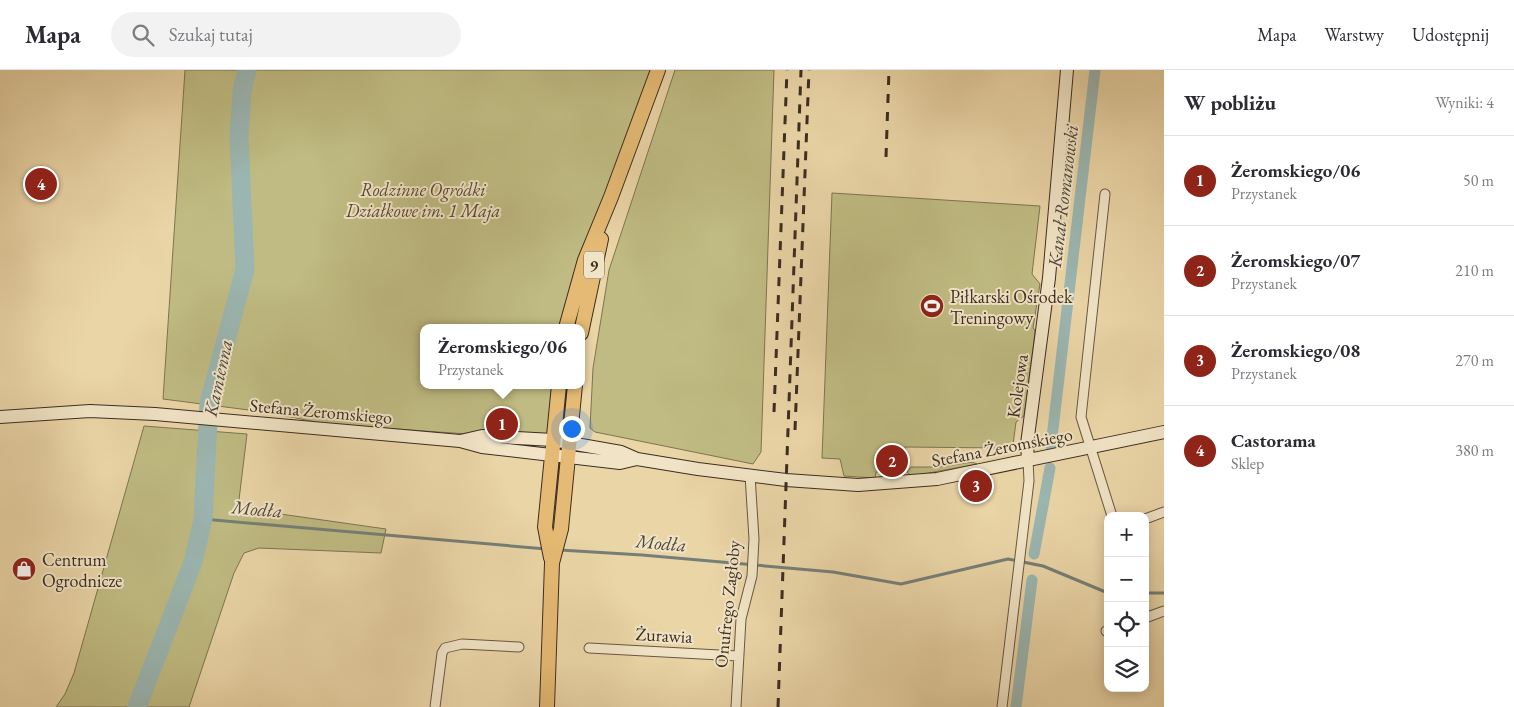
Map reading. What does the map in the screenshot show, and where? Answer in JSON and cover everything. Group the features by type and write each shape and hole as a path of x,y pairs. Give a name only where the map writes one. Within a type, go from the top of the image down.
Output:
{"main road":[{"name":"9","path":"567,324 585,260 612,197 658,70"},
{"name":"9","path":"583,324 592,274 612,197"},
{"path":"552,563 545,527 559,389"},
{"path":"547,707 552,563 561,529 575,389"}],"street":[{"name":"Kolejowa","path":"1002,707 1028,481 1027,444 1050,272 1067,70"},
{"path":"1105,194 1081,417 1111,512"},
{"name":"Stefana Żeromskiego","path":"0,417 90,412 173,415 460,441 482,447 620,463 637,459"},
{"name":"Stefana Żeromskiego","path":"460,441 482,436 553,440 620,452 637,459 750,475 833,484 882,484 937,479 1164,432"},
{"name":"Onufrego Zagłoby","path":"736,707 742,619 752,576 750,475"},
{"path":"1149,518 1164,512"},
{"path":"1149,617 1164,611"},
{"path":"435,707 442,653 446,648 462,644 519,647"},
{"name":"Żurawia","path":"589,648 738,656"}],"green space":[{"name":"Rodzinne Ogródki Działkowe im. 1 Maja","path":"185,70 658,70 567,324 420,324 420,389 559,389 553,440 325,424 272,413 163,399"},
{"path":"675,70 774,70 761,452 753,464 595,432 590,428 593,368 609,270"},
{"name":"Piłkarski Ośrodek Treningowy","path":"832,193 1040,206 1032,274 1040,284 1033,328 1035,330 1034,341 1024,416 1016,422 1013,445 1001,448 905,447 905,451 888,462 889,465 882,471 876,472 875,478 844,476 840,459 822,458"},
{"path":"144,426 247,434 238,508 386,529 381,553 259,548 244,553 234,573 189,707 56,707 65,694 74,673"},
{"path":"972,462 977,464 918,475 910,475 907,472 911,467 939,467"}],"waterway":[{"name":"Kamienna","path":"137,707 193,562 203,519 209,403 245,269 239,136 242,92 247,70"},
{"name":"Kanał Romanowski","path":"1051,446 1095,70"},
{"name":"Kanał Romanowski","path":"1034,554 1050,468"},
{"name":"Modła","path":"203,519 546,549"},
{"name":"Modła","path":"560,550 642,555 833,572 901,584 1008,559 1043,566 1104,591"},
{"name":"Kanał Romanowski","path":"1016,707 1032,580"},
{"name":"Modła","path":"1149,593 1164,593"}],"railway":[{"path":"774,412 787,70"},
{"path":"778,707 801,70"},
{"path":"795,430 809,70"},
{"path":"886,157 889,70"}],"place":[{"name":"Castorama","path":"41,184"},
{"name":"Piłkarski Ośrodek Treningowy","path":"932,306"},
{"name":"Żeromskiego/06","path":"502,424"},
{"name":"Żeromskiego/07","path":"892,461"},
{"name":"Żeromskiego/08","path":"976,486"},
{"name":"Centrum Ogrodnicze","path":"24,569"}]}
